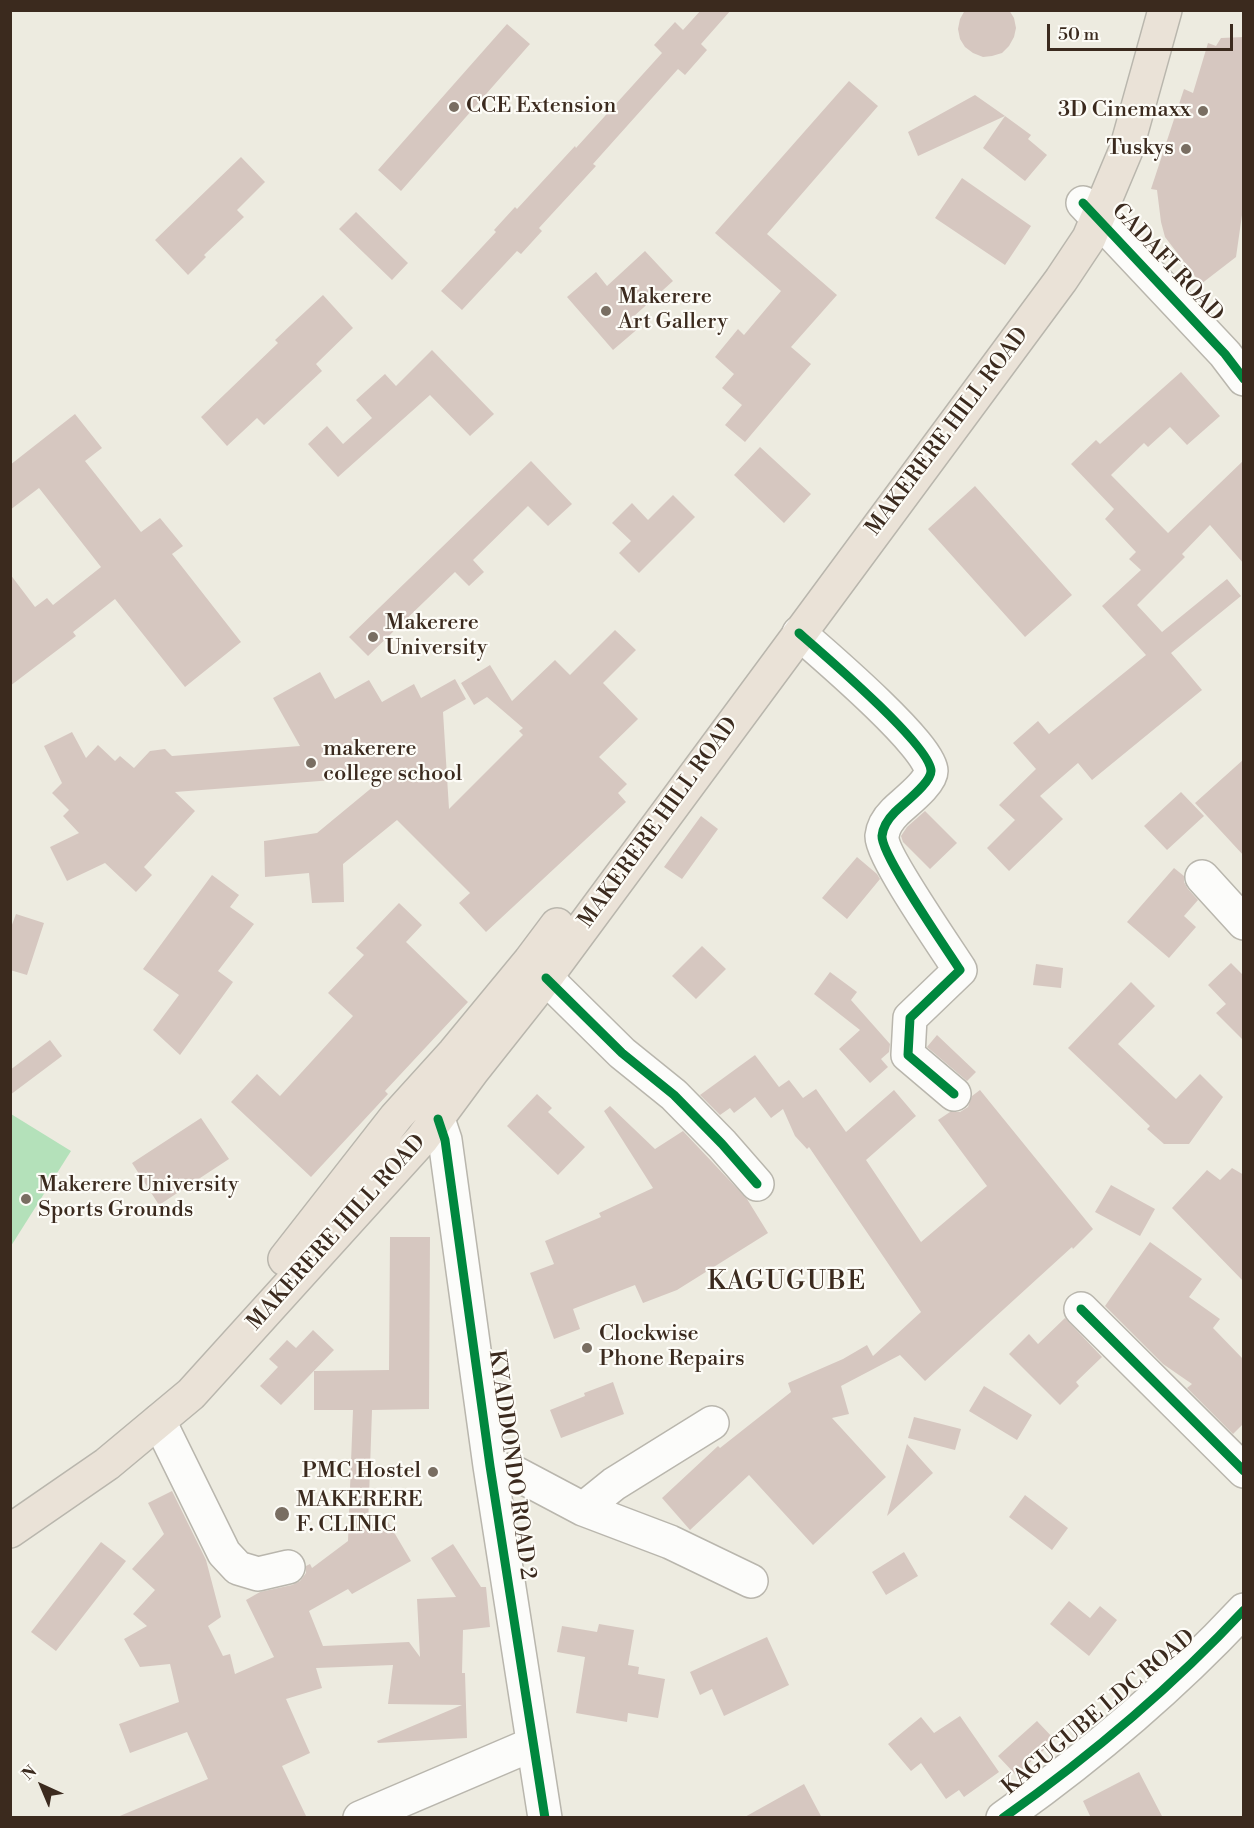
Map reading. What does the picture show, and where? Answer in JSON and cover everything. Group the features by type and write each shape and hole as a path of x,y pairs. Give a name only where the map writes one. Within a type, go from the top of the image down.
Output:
{"main road":[{"name":"MAKERERE HILL ROAD","path":"10,1531 106,1464 191,1394 438,1119 473,1070 546,978 1061,280 1089,238 1091,211 1107,144 1144,10"},
{"name":"MAKERERE HILL ROAD","path":"10,1506 94,1447 177,1378 293,1250 396,1117 454,1053 530,961 1045,268 1071,228 1091,211 1126,150 1165,10"}],"street":[{"name":"GADAFI ROAD","path":"1091,211 1237,360"},
{"path":"799,633 857,685 928,760 931,772 927,781 894,813 884,826 882,836 895,867 960,970 910,1018 908,1055 954,1094"},
{"path":"1202,877 1244,923"},
{"path":"546,978 622,1053 674,1095 757,1184"},
{"name":"KYADDONDO ROAD 2","path":"438,1119 445,1140 490,1466 545,1818"},
{"path":"1082,1309 1244,1471"},
{"path":"159,1421 224,1553 238,1568 258,1574 288,1567"},
{"path":"583,1509 614,1484 712,1423"},
{"path":"490,1466 517,1474 583,1509 670,1542 751,1581"},
{"name":"KAGUGUBE LDC ROAD","path":"1003,1818 1079,1761 1147,1703 1210,1647 1244,1610"},
{"path":"360,1818 533,1744"}],"green space":[{"name":"Makerere University Sports Grounds","path":"11,1114 71,1151 11,1246"}],"building":[{"path":"701,10 731,10 701,44 707,50 685,75 678,69 593,164 596,166 539,228 542,231 521,254 517,251 462,310 441,291 496,232 494,230 515,207 517,209 575,146 576,148 662,53 654,45 675,22 683,30"},
{"path":"965,10 1009,10 1016,28 1009,46 1002,53 983,57 965,47 958,29"},
{"name":"CCE Extension","path":"507,24 530,44 401,191 378,170"},
{"path":"1244,37 1244,201 1236,257 1201,284 1165,237 1157,190 1151,189 1184,89 1193,93 1208,43 1216,46 1221,38"},
{"path":"849,81 878,106 767,234 837,295 791,347 811,364 745,442 725,425 742,405 722,388 734,374 715,357 738,329 744,335 781,291 715,233"},
{"path":"975,95 1005,116 918,156 908,132"},
{"path":"1005,116 1031,135 1028,139 1047,155 1025,181 983,148"},
{"path":"241,157 265,182 237,210 244,217 204,255 206,257 188,275 155,240"},
{"path":"962,178 1031,226 1005,265 935,218"},
{"path":"356,212 408,263 392,280 339,229"},
{"path":"645,251 673,281 633,317 641,326 613,350 567,297 596,272 607,286"},
{"path":"323,295 353,328 316,364 322,371 264,425 257,418 227,446 201,417 278,343 275,340"},
{"path":"432,350 494,414 470,436 430,395 338,477 308,444 327,426 343,444 372,418 356,400 385,374 396,386"},
{"path":"1181,372 1220,416 1187,445 1170,427 1148,447 1144,443 1111,475 1168,533 1244,460 1244,564 1210,525 1182,554 1185,557 1137,605 1162,632 1227,579 1241,596 1171,653 1202,690 1092,780 1078,763 1040,796 1063,819 1009,871 987,848 1015,820 999,805 1036,769 1013,743 1038,721 1049,734 1146,655 1102,606 1141,570 1129,559 1136,552 1105,519 1114,509 1071,464 1096,440 1100,444"},
{"path":"75,414 102,448 85,461 141,532 160,518 183,546 172,554 241,642 185,687 115,599 73,632 76,636 10,686 10,574 35,607 47,598 53,605 101,567 39,488 10,510 10,465"},
{"path":"760,447 811,494 784,523 734,475"},
{"path":"531,461 572,504 548,526 528,506 473,560 484,572 469,586 455,572 368,656 349,637"},
{"path":"975,486 1072,595 1025,637 928,529"},
{"path":"673,495 695,517 639,573 619,553 631,541 612,523 632,503 648,520"},
{"path":"615,630 636,650 603,683 638,719 599,757 627,784 618,793 626,802 486,932 459,903 470,893 397,820 343,864 344,902 312,903 309,873 265,877 264,841 317,833 386,776 175,792 195,811 144,867 152,875 136,892 105,863 67,881 50,847 79,833 63,816 69,810 52,793 62,783 44,746 72,732 86,758 98,745 115,761 120,756 134,768 150,751 165,749 172,756 300,746 273,698 320,672 335,699 369,680 382,702 414,684 421,698 455,679 466,699 443,712 449,809 523,735 519,731 523,728 487,697 474,705 461,683 490,665 512,701 555,660 570,675"},
{"path":"1244,759 1244,856 1195,803"},
{"path":"1181,792 1204,816 1167,850 1144,826"},
{"path":"925,811 957,843 930,869 903,842 901,836 907,827"},
{"path":"701,816 718,829 682,879 664,867"},
{"path":"857,857 880,879 847,919 822,898"},
{"path":"1174,868 1184,876 1188,889 1198,900 1184,916 1196,927 1169,958 1127,922"},
{"path":"212,875 239,895 230,907 254,924 218,971 233,982 180,1055 153,1030 179,995 143,969"},
{"path":"399,903 422,925 406,942 468,1002 385,1091 388,1094 311,1177 231,1102 257,1074 280,1096 353,1016 328,993 364,955 356,948"},
{"path":"16,914 44,923 27,975 10,970 10,930"},
{"path":"702,946 726,969 696,999 672,976"},
{"path":"1231,963 1244,976 1244,1041 1216,1013 1226,1004 1208,985"},
{"path":"1036,964 1063,968 1061,988 1033,985"},
{"path":"830,972 857,992 851,1000 890,1044 889,1052 881,1059 888,1067 870,1083 839,1049 860,1030 814,994"},
{"path":"1131,982 1155,1006 1118,1044 1176,1099 1200,1074 1223,1097 1189,1144 1164,1144 1147,1129 1150,1126 1068,1048"},
{"path":"937,1035 976,1072 967,1081 927,1047"},
{"path":"50,1040 62,1056 10,1095 10,1070"},
{"path":"755,1055 779,1087 789,1080 803,1098 816,1089 846,1132 894,1090 916,1116 866,1160 921,1242 987,1186 938,1120 950,1112 960,1112 968,1107 972,1096 980,1090 1093,1229 925,1381 900,1355 841,1386 849,1414 832,1418 886,1477 813,1545 749,1475 690,1530 662,1498 718,1446 720,1448 791,1392 788,1383 843,1359 867,1345 873,1356 921,1312 809,1147 807,1149 795,1136 783,1109 771,1118 755,1097 734,1113 730,1108 720,1115 700,1095"},
{"path":"537,1094 552,1108 548,1112 585,1147 558,1175 507,1126"},
{"path":"610,1106 655,1149 683,1131 747,1199 768,1233 677,1290 643,1303 635,1285 573,1309 580,1329 554,1339 530,1273 554,1264 545,1241 601,1217 599,1213 653,1188 604,1111"},
{"path":"201,1118 229,1159 159,1205 132,1163"},
{"path":"1232,1168 1244,1175 1244,1282 1172,1208 1207,1170 1220,1180"},
{"path":"1111,1185 1155,1209 1140,1236 1095,1212"},
{"path":"390,1237 430,1237 429,1409 372,1410 368,1527 385,1517 411,1561 352,1594 348,1589 309,1611 323,1646 409,1642 420,1657 417,1599 456,1597 431,1558 453,1544 481,1587 486,1587 490,1627 463,1630 462,1673 465,1673 467,1738 378,1743 377,1741 462,1705 388,1704 393,1665 316,1668 322,1688 286,1699 310,1753 282,1766 307,1818 115,1818 208,1779 187,1732 130,1753 119,1724 179,1702 170,1664 140,1667 124,1639 147,1626 133,1614 155,1590 132,1569 164,1534 148,1503 172,1491 206,1560 221,1617 208,1626 223,1656 230,1654 235,1674 274,1657 246,1600 260,1592 300,1581 306,1573 306,1566 310,1564 312,1568 348,1541 353,1410 314,1410 314,1371 389,1370"},
{"path":"1150,1242 1202,1279 1189,1297 1220,1319 1213,1328 1244,1360 1244,1423 1233,1434 1187,1388 1192,1384 1163,1364 1105,1306"},
{"path":"1065,1318 1102,1357 1076,1382 1079,1386 1060,1405 1009,1354 1029,1334 1038,1344"},
{"path":"313,1330 334,1350 281,1405 260,1386 278,1367 269,1359 287,1340 296,1348"},
{"path":"613,1382 624,1414 561,1438 550,1410"},
{"path":"984,1386 1032,1415 1017,1440 969,1411"},
{"path":"914,1417 961,1429 955,1450 908,1438"},
{"path":"907,1444 933,1473 887,1516"},
{"path":"1025,1495 1068,1528 1052,1550 1009,1517"},
{"path":"101,1542 126,1561 56,1651 31,1632"},
{"path":"904,1552 918,1576 886,1595 872,1572"},
{"path":"1069,1601 1090,1618 1100,1606 1117,1620 1089,1656 1050,1624"},
{"path":"599,1624 634,1630 628,1665 639,1667 638,1674 665,1679 658,1718 628,1713 627,1722 576,1713 585,1657 557,1652 562,1626 597,1632"},
{"path":"767,1637 789,1685 724,1716 712,1689 700,1695 690,1672"},
{"path":"960,1716 999,1772 964,1797 959,1790 946,1799 921,1763 911,1771 888,1744 921,1717 934,1733"},
{"path":"1037,1721 1055,1740 1016,1775 998,1756"},
{"path":"1139,1772 1163,1818 1091,1818 1083,1801"},
{"path":"804,1784 822,1818 743,1818"}],"cycle path":[{"path":"1083,203 1225,354 1244,379"},
{"path":"799,633 874,700 914,742 931,771 922,787 895,812 882,836 884,846 903,881 960,970 910,1018 908,1055 954,1094"},
{"path":"546,978 622,1053 674,1095 757,1184"},
{"path":"438,1119 445,1140 490,1466 545,1818"},
{"path":"1081,1309 1244,1471"},
{"path":"1003,1818 1067,1771 1129,1720 1217,1639 1244,1610"}],"place":[{"name":"CCE Extension","path":"454,107"},
{"name":"3D Cinemaxx","path":"1203,111"},
{"name":"Tuskys","path":"1186,149"},
{"name":"Makerere Art Gallery","path":"606,311"},
{"name":"Makerere University","path":"373,637"},
{"name":"makerere college school","path":"311,763"},
{"name":"Makerere University Sports Grounds","path":"26,1199"},
{"name":"Clockwise Phone Repairs","path":"587,1348"},
{"name":"PMC Hostel","path":"433,1472"},
{"name":"MAKERERE F. CLINIC","path":"282,1514"}],"district":[{"name":"KAGUGUBE","path":"787,1283"}]}
